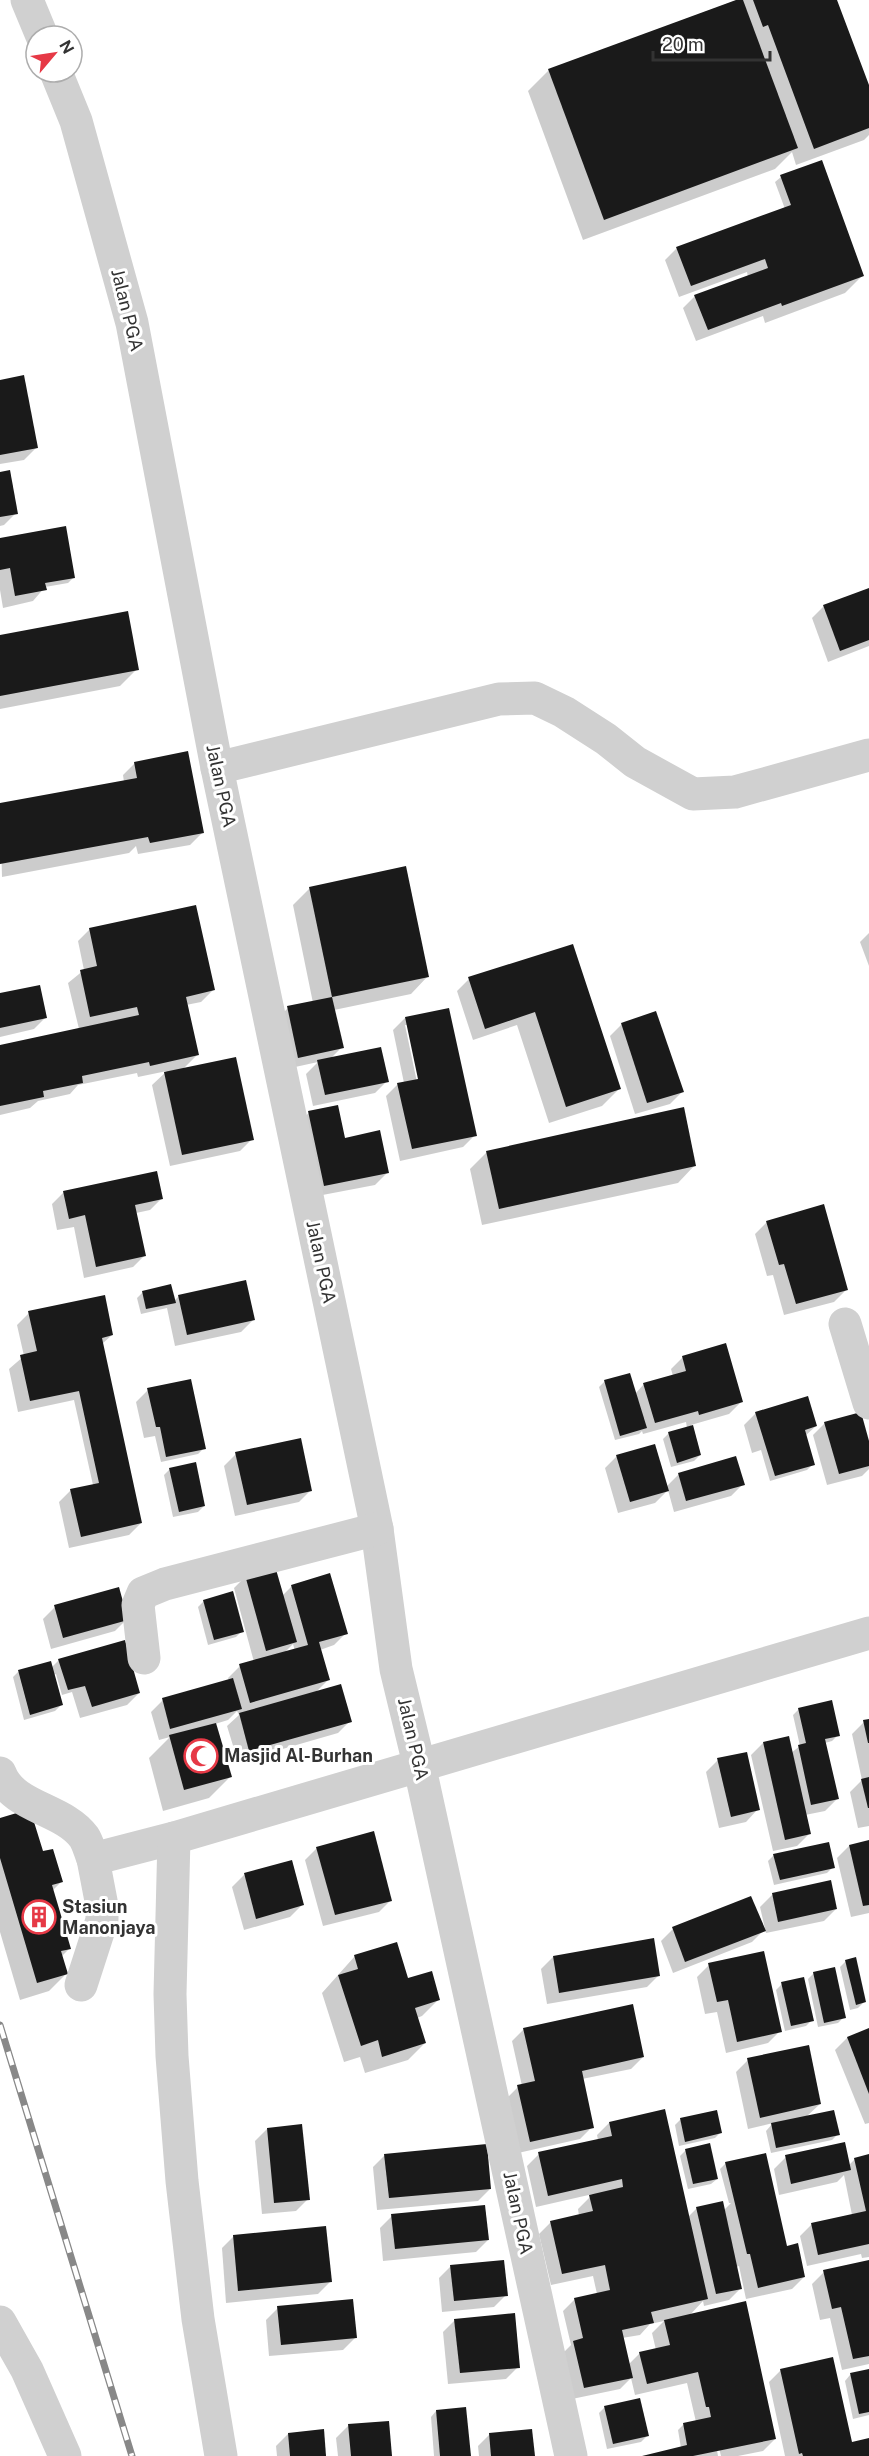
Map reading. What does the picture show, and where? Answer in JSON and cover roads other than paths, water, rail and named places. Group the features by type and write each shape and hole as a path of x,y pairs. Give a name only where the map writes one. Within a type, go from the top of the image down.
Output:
{"street":[{"path":"27,0 37,24"},
{"name":"Jalan PGA","path":"61,84 76,121 132,323 217,768 377,1529 396,1670 419,1764 571,2456"},
{"path":"217,768 499,699 535,698 564,712 606,739 635,762 693,794 735,792 869,755"},
{"path":"845,1324 869,1403"},
{"path":"144,1658 138,1605 143,1593 165,1584 377,1529"},
{"path":"93,1859 174,1838 869,1633"},
{"path":"0,1773 4,1785 20,1796 56,1814 84,1837 93,1859 102,1906 102,1920 83,1972 81,1984"},
{"path":"174,1838 172,2056 182,2181 196,2307 221,2456"},
{"path":"0,2322 27,2370 65,2456"}],"railway":[{"path":"0,2025 132,2456"}],"place":[{"name":"Masjid Al-Burhan","path":"201,1756"},
{"name":"Stasiun Manonjaya","path":"39,1917"}]}
